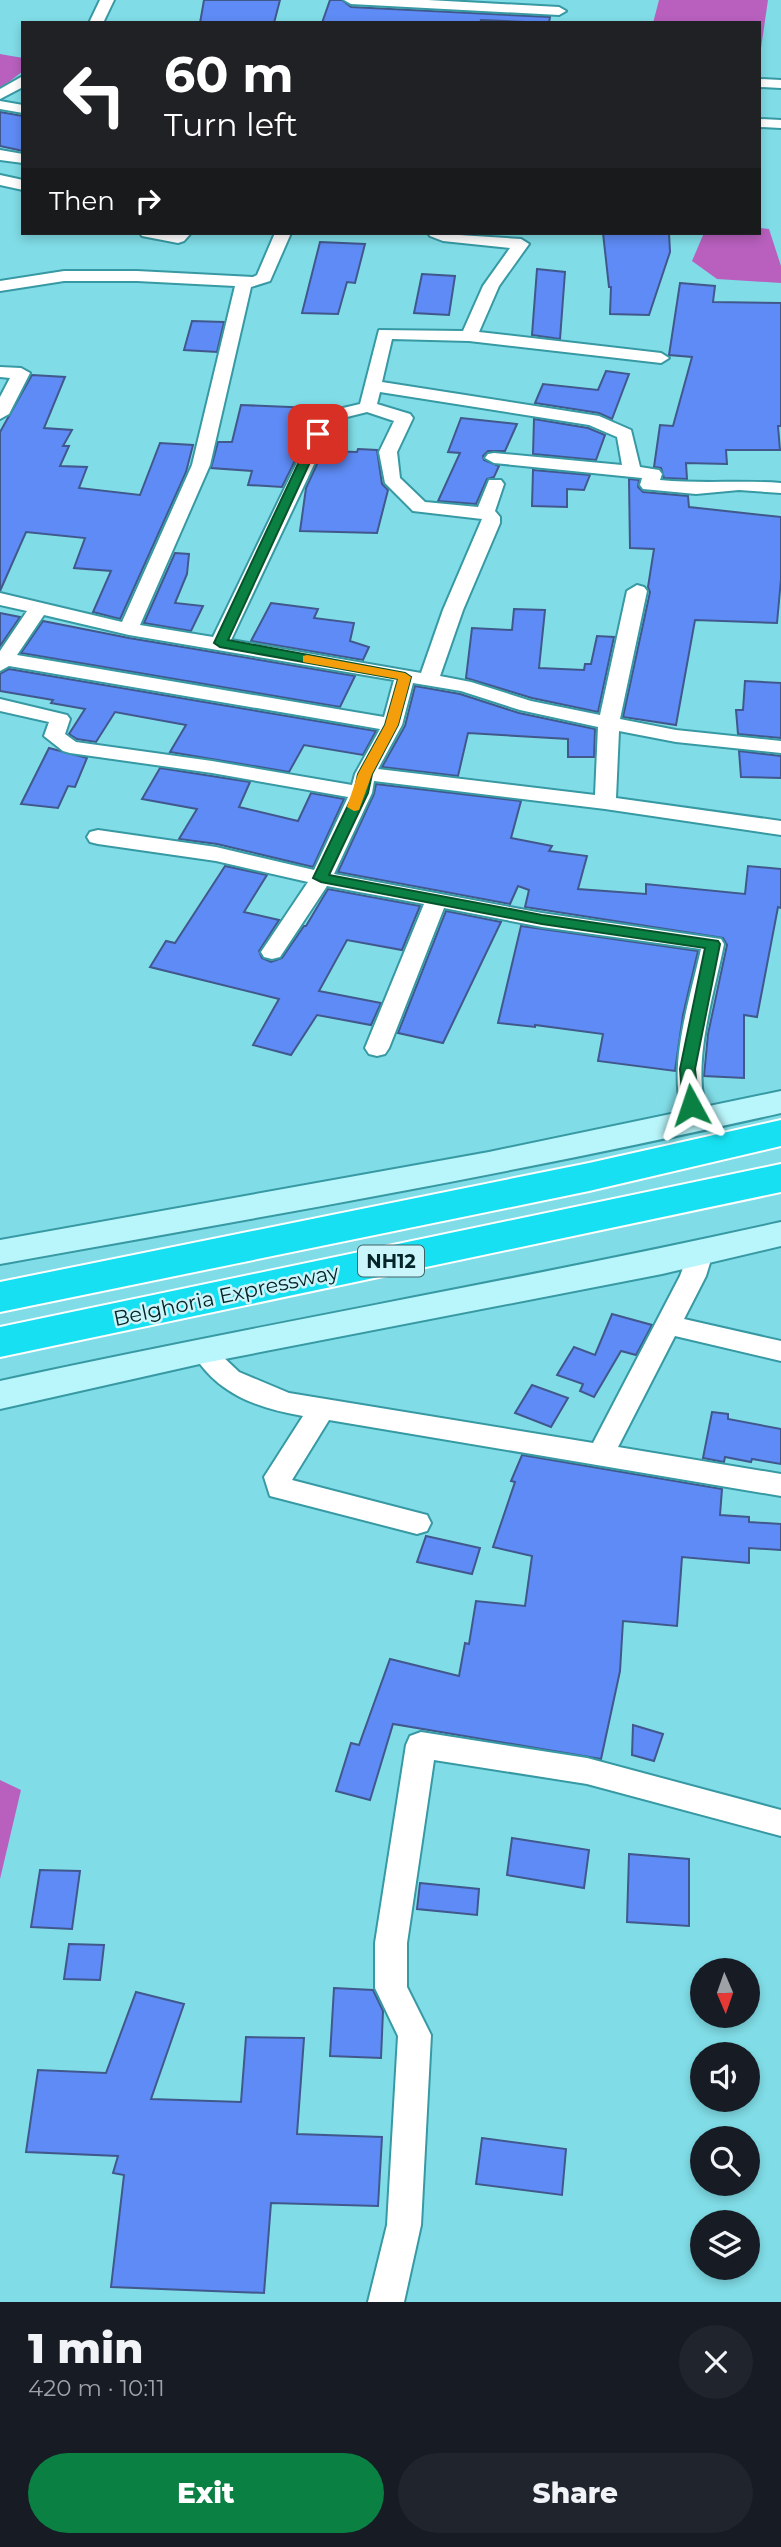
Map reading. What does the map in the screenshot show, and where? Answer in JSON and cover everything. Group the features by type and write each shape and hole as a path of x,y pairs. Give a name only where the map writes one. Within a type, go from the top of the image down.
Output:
{"highway":[{"path":"738,1128 774,1179"},
{"name":"Belghoria Expressway","path":"0,1297 589,1177 738,1128"},
{"name":"Belghoria Expressway","path":"0,1342 680,1202 774,1179"}],"street":[{"path":"97,21 107,0"},
{"path":"351,0 390,8 518,5 560,11"},
{"path":"0,95 21,81"},
{"path":"761,83 781,84"},
{"path":"0,105 21,109"},
{"path":"761,122 781,124"},
{"path":"0,155 21,159"},
{"path":"0,180 21,185"},
{"path":"160,235 178,238 181,235"},
{"path":"0,286 64,276 137,275 256,282 264,278 282,235"},
{"path":"441,235 521,244 491,286 469,336"},
{"path":"129,629 201,466 244,283"},
{"path":"368,407 385,334 469,336 661,358"},
{"path":"0,372 21,373 0,414"},
{"path":"372,386 593,419 625,434 632,473"},
{"path":"220,643 328,416 368,407 404,418 388,452 391,479 420,507 485,513 491,517 491,523 453,610 428,681"},
{"path":"494,458 653,474 649,485 696,489 739,485 781,488"},
{"path":"485,513 495,484"},
{"path":"605,803 609,722 637,591"},
{"path":"0,599 129,629 464,686 527,706 676,736 781,747"},
{"path":"40,607 2,662 392,725"},
{"path":"272,952 321,878 392,725 405,677"},
{"path":"0,705 60,719 54,736 70,747 363,784 605,803 781,828"},
{"path":"98,837 216,854 321,878 542,920 713,944 688,1069 691,1105 738,1128"},
{"path":"377,1048 436,901"},
{"path":"0,1252 738,1128 781,1102"},
{"path":"0,1395 207,1356 781,1234"},
{"path":"600,1455 693,1276 700,1253"},
{"path":"668,1325 781,1351"},
{"path":"207,1356 237,1386 289,1402 781,1485"},
{"path":"322,1408 278,1477 280,1488 416,1523"},
{"path":"386,2302 404,2225 415,2035 391,1988 391,1943 421,1745 587,1771 781,1823"}],"shaded area":[{"path":"659,0 768,0 761,48 761,21 654,21"},
{"path":"0,54 21,58 21,73 0,89"},
{"path":"761,228 769,229 781,266 781,283 717,279 692,261 703,235 761,235"},
{"path":"0,1780 21,1790 0,1879"}],"building":[{"path":"204,0 280,0 275,21 200,21"},
{"path":"330,0 342,0 351,7 550,17 549,21 323,21"},
{"path":"0,112 21,116 21,151 0,146"},
{"path":"603,235 669,235 670,252 649,315 610,314"},
{"path":"320,242 365,244 355,283 347,282 338,314 302,313"},
{"path":"537,269 565,272 560,339 532,335"},
{"path":"422,274 455,276 449,315 414,313"},
{"path":"680,283 715,286 713,302 781,303 781,426 778,426 780,450 726,450 727,464 686,463 687,479 664,478 661,468 654,467 660,425 673,426 692,357 669,355"},
{"path":"192,321 224,322 217,352 184,350"},
{"path":"606,371 629,374 612,419 599,413 535,403 543,384 598,390"},
{"path":"32,375 65,377 44,428 72,430 63,446 69,446 60,466 87,467 79,488 140,495 160,443 193,445 186,472 120,619 93,612 111,571 74,568 85,538 26,532 0,591 0,432"},
{"path":"241,405 313,408 307,436 282,487 248,485 252,471 211,468 218,442 232,442"},
{"path":"461,418 517,424 505,451 488,451 483,456 484,460 499,466 494,477 487,479 476,504 438,501 460,453 448,452"},
{"path":"534,419 588,428 605,435 596,460 533,454"},
{"path":"358,449 377,450 382,484 388,490 377,533 300,531 306,488 323,451 357,452"},
{"path":"533,470 590,475 584,490 567,489 567,507 532,506"},
{"path":"629,479 639,480 638,487 643,492 688,496 689,507 781,517 781,579 777,623 695,620 676,725 623,717 650,592 648,587 654,549 630,548"},
{"path":"175,553 189,554 187,574 175,603 203,606 191,631 144,623"},
{"path":"271,603 318,609 314,618 354,623 350,641 369,647 363,660 251,641"},
{"path":"514,609 545,610 539,668 584,670 585,664 591,664 597,636 614,637 598,712 532,698 466,678 472,628 512,630"},
{"path":"0,613 20,617 0,646"},
{"path":"43,621 355,676 340,707 21,653"},
{"path":"9,669 376,731 363,755 304,745 289,772 170,752 186,725 115,712 96,742 77,739 69,734 85,709 51,703 53,700 0,691 0,674"},
{"path":"745,681 781,683 781,738 738,734 736,710 743,710"},
{"path":"415,686 460,694 519,713 595,729 594,757 568,757 568,739 468,733 458,776 382,767 405,726"},
{"path":"49,748 87,758 75,787 68,786 58,808 21,804"},
{"path":"739,751 781,756 781,778 741,777"},
{"path":"160,768 250,782 239,807 298,821 311,793 344,799 313,867 217,844 179,839 197,809 142,799"},
{"path":"376,784 521,801 511,838 552,846 549,851 587,856 578,889 646,894 646,884 745,894 748,866 781,869 781,908 778,907 757,1017 744,1015 744,1078 704,1076 708,1034 727,945 723,938 525,907 529,890 518,886 510,904 338,872 374,794"},
{"path":"225,866 267,875 244,912 279,920 259,951 262,958 271,962 282,958 306,926 328,889 420,906 402,950 347,940 319,991 381,1003 371,1025 317,1015 291,1055 253,1045 279,999 150,967 166,941 175,943"},
{"path":"446,911 501,922 443,1043 398,1033"},
{"path":"521,926 698,951 683,1015 675,1071 598,1061 603,1034 498,1023"},
{"path":"612,1314 652,1325 636,1355 621,1351 594,1397 580,1391 583,1384 557,1375 574,1347 595,1355"},
{"path":"532,1385 568,1398 551,1427 515,1413"},
{"path":"712,1412 728,1414 728,1419 781,1429 781,1464 752,1459 751,1462 725,1457 724,1462 703,1458"},
{"path":"522,1455 722,1489 720,1515 749,1517 749,1522 781,1524 781,1550 749,1548 749,1563 682,1557 677,1626 623,1621 620,1671 601,1759 393,1724 370,1800 336,1791 351,1743 359,1745 390,1659 459,1676 465,1643 469,1644 476,1601 525,1606 532,1556 493,1547 515,1482 511,1481"},
{"path":"426,1536 480,1548 472,1574 417,1562"},
{"path":"633,1725 663,1734 654,1761 632,1755"},
{"path":"512,1838 589,1850 584,1888 507,1875"},
{"path":"629,1854 689,1859 689,1926 627,1922"},
{"path":"40,1870 80,1871 72,1929 31,1927"},
{"path":"420,1883 479,1889 477,1915 417,1909"},
{"path":"69,1944 104,1945 100,1980 64,1979"},
{"path":"334,1988 373,1990 383,2011 381,2058 330,2056"},
{"path":"136,1992 184,2004 151,2099 241,2102 246,2037 304,2038 297,2134 382,2137 378,2206 271,2203 264,2293 111,2287 124,2175 113,2173 118,2156 26,2152 38,2070 106,2073"},
{"path":"482,2138 566,2149 562,2195 476,2184"}],"slow traffic":[{"path":"307,659 405,677 392,725 365,774 361,793 354,807"}],"route":[{"path":"318,434 220,643 405,677 392,725 365,774 361,793 321,878 542,920 713,944 688,1069 687,1086 691,1105"}]}
